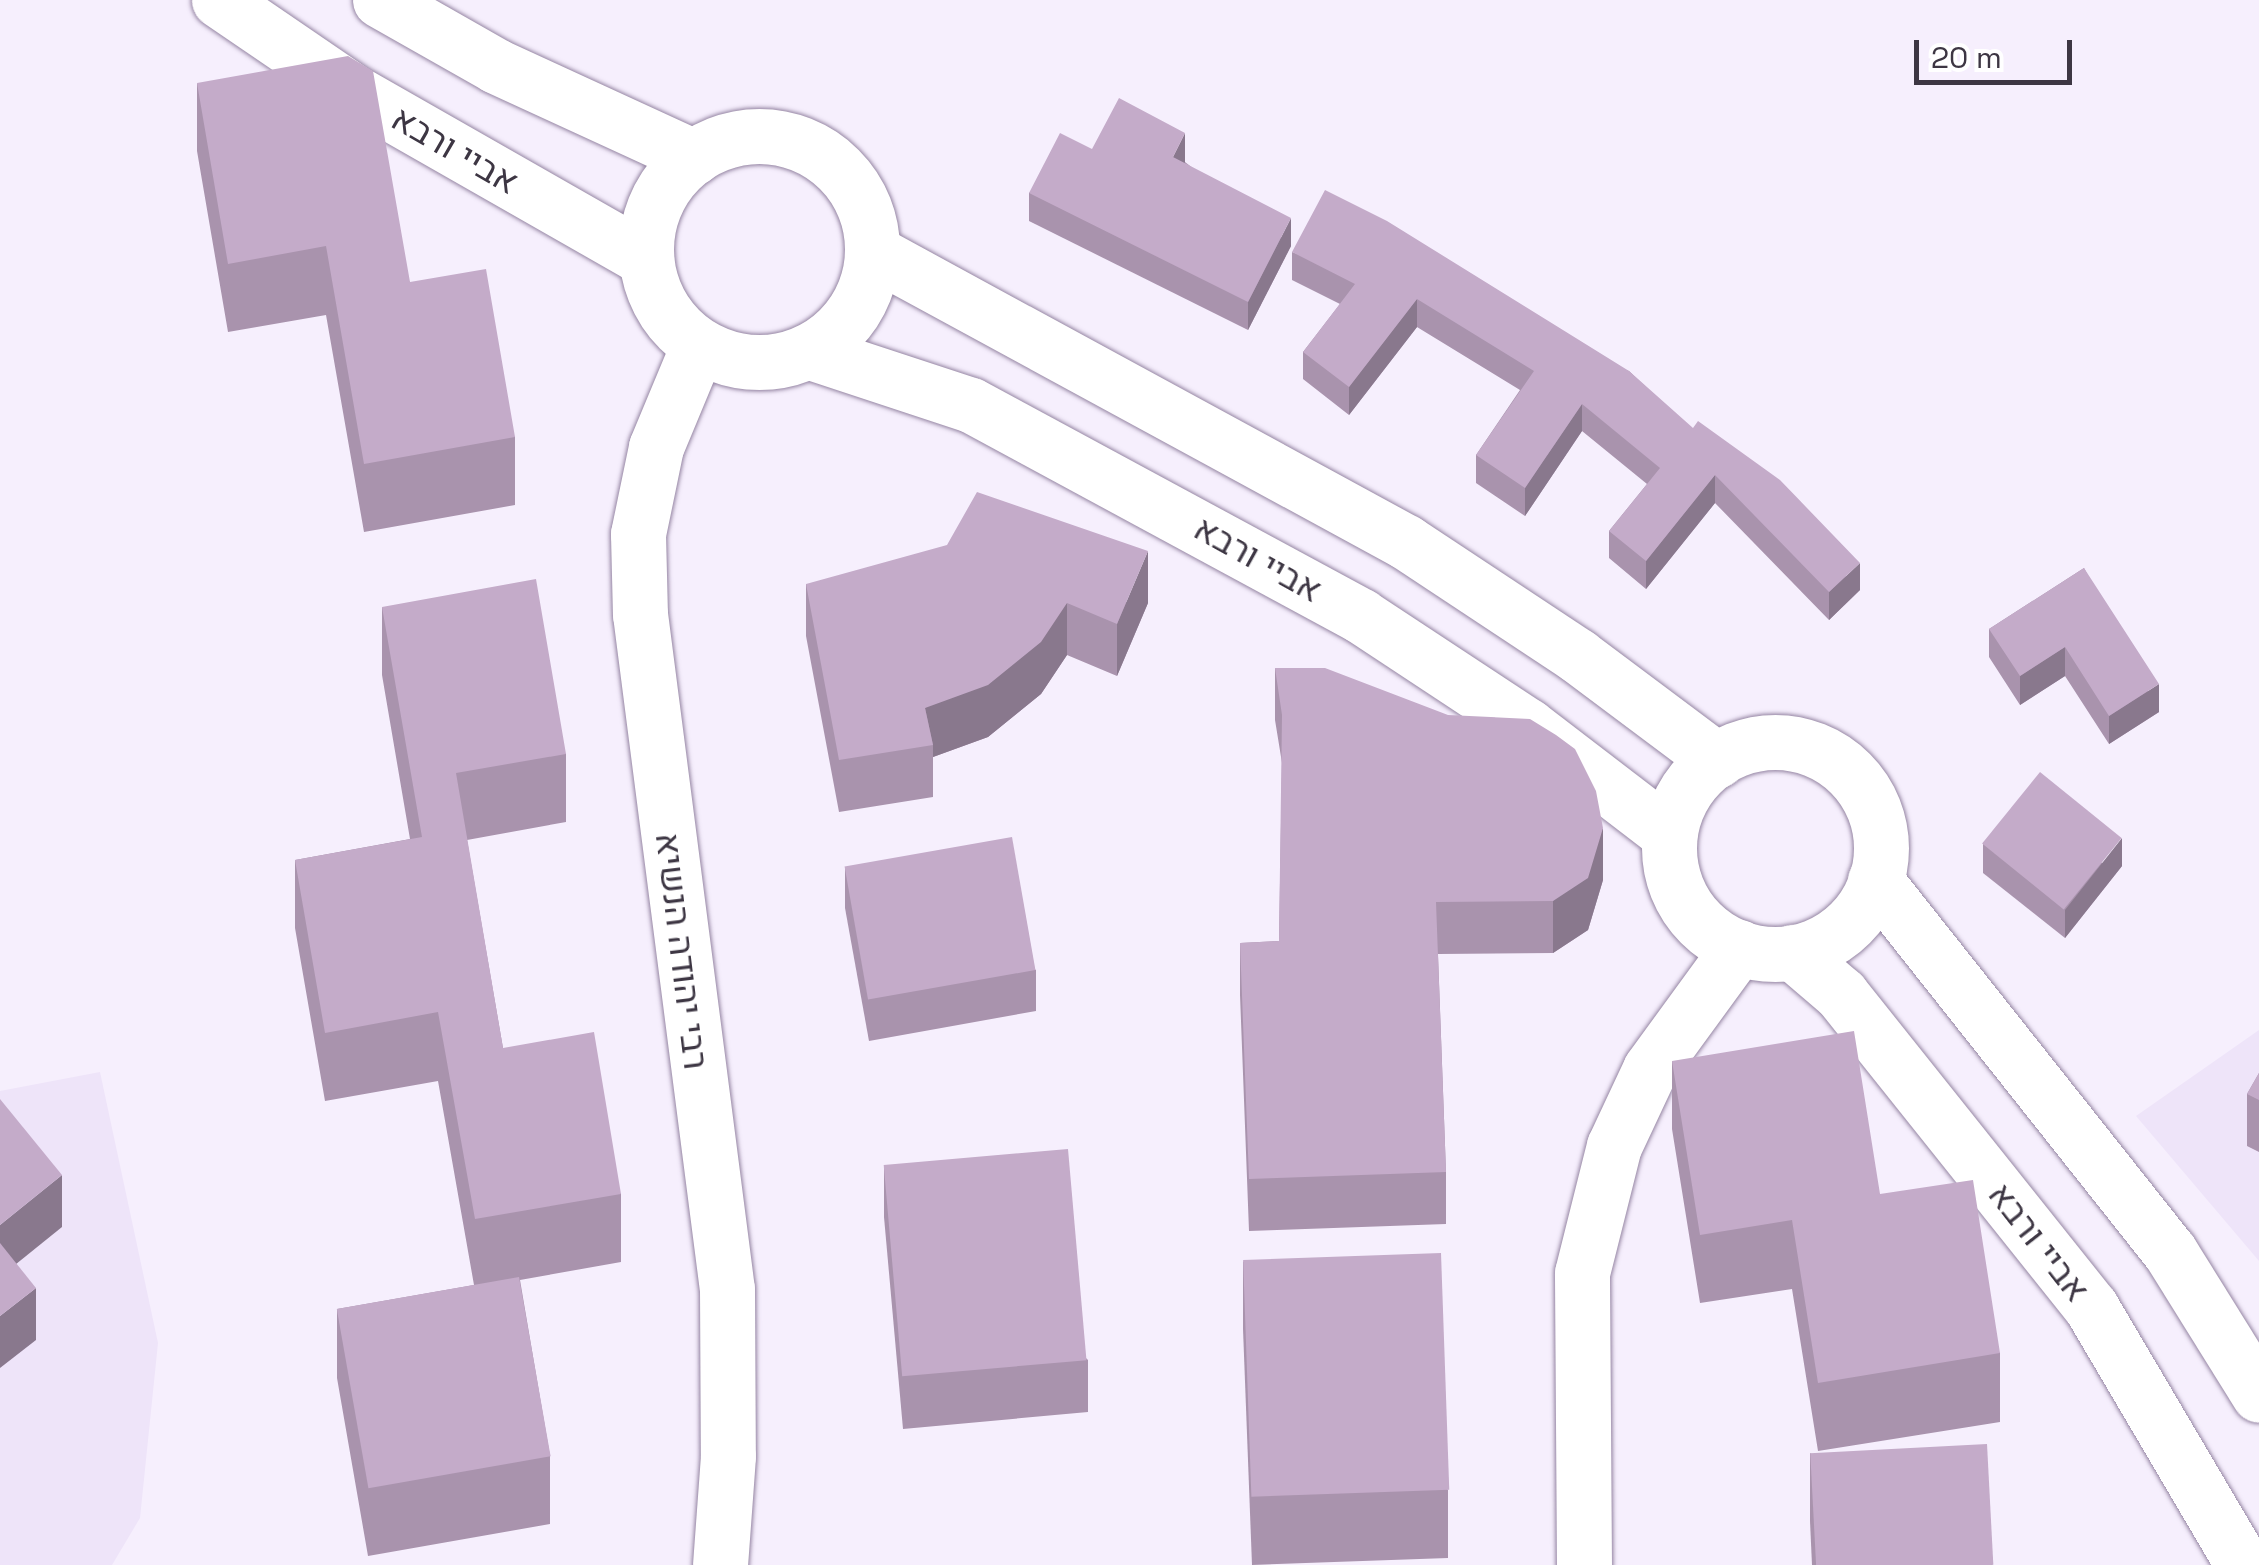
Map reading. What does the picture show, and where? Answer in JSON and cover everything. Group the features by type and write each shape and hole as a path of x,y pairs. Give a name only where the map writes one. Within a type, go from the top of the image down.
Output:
{"street":[{"name":"אביי ורבא","path":"219,0 357,94 646,259"},
{"path":"380,0 512,74 694,157"},
{"path":"764,134 819,151 858,190 873,252 862,300 838,332 810,352 748,363 698,346 668,320 651,288 646,259 652,206 694,157 715,143 764,134"},
{"path":"873,252 1406,542 1578,656 1717,760"},
{"name":"רבי יהודה הנשיא","path":"698,346 656,447 638,550 640,614 727,1289 728,1456 720,1565"},
{"name":"אביי ורבא","path":"810,352 970,406 1346,608 1528,726 1669,834"},
{"path":"1584,1565 1582,1273 1614,1146 1650,1069 1766,949 1847,927 1875,880 1881,861 1876,814 1850,772 1831,757 1797,743 1750,744 1717,760 1694,778 1669,834 1670,869 1682,904 1708,932 1766,949"},
{"path":"1875,880 2170,1252 2259,1395"},
{"name":"אביי ורבא","path":"1766,949 1841,994 2091,1308 2243,1565"}],"shaded area":[{"path":"2259,1030 2259,1261 2136,1116"},
{"path":"100,1072 158,1343 140,1518 112,1565 0,1565 0,1091"}],"building":[{"path":"348,56 373,71 410,282 486,269 515,437 364,464 326,246 228,264 197,83"},
{"path":"1119,98 1185,133 1173,157 1291,218 1248,302 1029,193 1060,133 1092,149"},
{"path":"1325,190 1387,221 1629,371 1693,428 1698,421 1780,480 1860,563 1829,592 1715,475 1646,561 1609,531 1660,468 1582,404 1525,488 1476,455 1534,371 1417,299 1349,387 1303,352 1355,284 1292,252"},
{"path":"977,492 1148,551 1117,624 1067,603 1041,642 988,685 925,708 933,745 839,760 806,584 947,545"},
{"path":"2084,568 2159,684 2109,716 2065,647 2020,676 1989,629"},
{"path":"536,579 566,754 456,773 503,1048 594,1032 621,1194 475,1219 438,1012 325,1033 295,860 422,837 382,607"},
{"path":"1275,668 1325,668 1448,715 1530,719 1575,749 1596,791 1603,828 1588,878 1553,901 1436,902 1446,1172 1249,1179 1240,943 1279,941 1282,715"},
{"path":"2040,772 2122,838 2064,910 1982,843"},
{"path":"1012,837 1035,970 868,999 845,867"},
{"path":"1854,1031 1880,1194 1973,1180 2000,1353 1818,1383 1792,1220 1700,1235 1672,1061"},
{"path":"2259,1073 2259,1100 2247,1094"},
{"path":"0,1099 62,1175 0,1225"},
{"path":"1068,1149 1086,1360 902,1376 884,1165"},
{"path":"0,1243 36,1288 0,1316"},
{"path":"1441,1253 1449,1490 1251,1497 1243,1260"},
{"path":"519,1277 551,1456 368,1488 337,1309"},
{"path":"1987,1444 1993,1565 1816,1565 1810,1453"}]}
